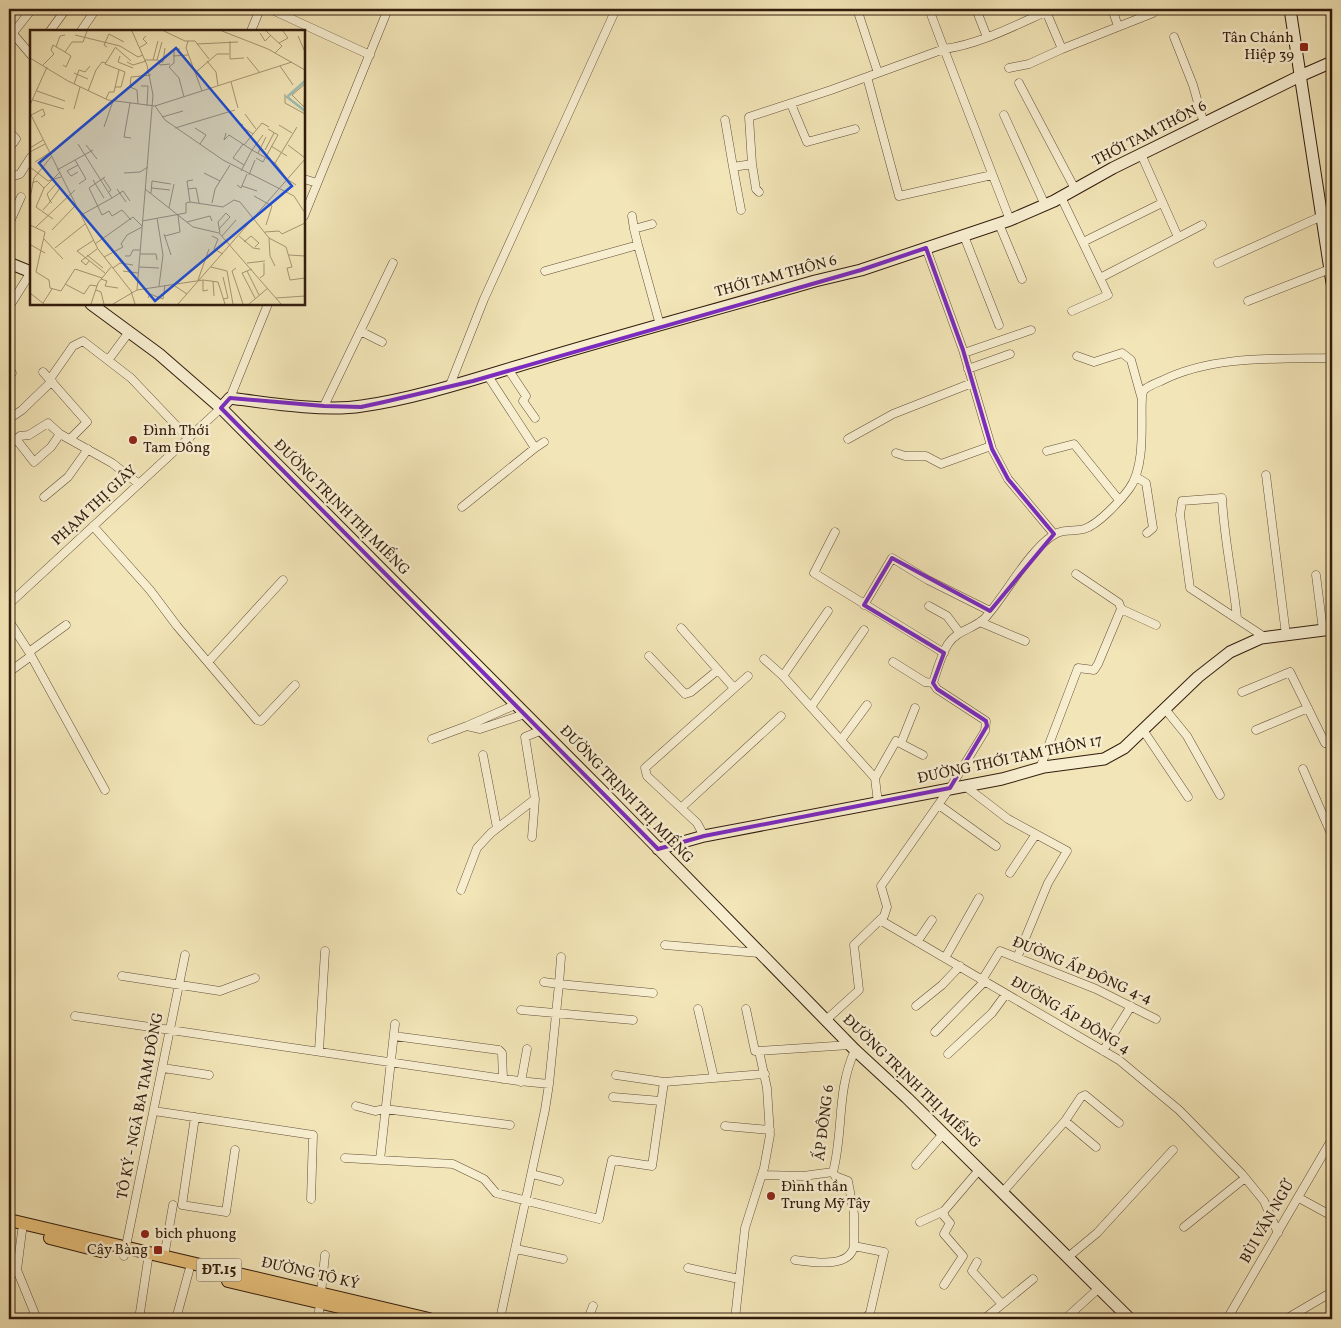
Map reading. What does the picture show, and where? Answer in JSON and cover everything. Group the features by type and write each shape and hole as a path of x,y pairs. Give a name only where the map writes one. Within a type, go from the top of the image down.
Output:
{"main road":[{"name":"ĐƯỜNG TÔ KÝ","path":"9,1220 149,1258 189,1271 429,1319"},
{"name":"ĐƯỜNG TÔ KÝ","path":"9,1228 125,1252"},
{"name":"ĐƯỜNG TÔ KÝ","path":"149,1258 164,1257 321,1298 391,1319"}],"street":[{"path":"30,54 11,31 32,9"},
{"path":"51,30 66,9"},
{"path":"81,30 96,9"},
{"path":"251,30 260,9"},
{"path":"270,9 370,55"},
{"path":"305,213 388,9"},
{"path":"450,385 484,299 616,9"},
{"path":"857,9 878,73"},
{"path":"929,9 1010,220"},
{"path":"976,9 987,37"},
{"path":"1112,9 1118,26"},
{"path":"1290,9 1300,76 1327,215 1332,283"},
{"path":"759,192 756,190 752,164 749,117 791,104 944,49 958,47 987,37 1048,10 1062,49"},
{"path":"1008,68 1029,64 1153,13"},
{"path":"1174,37 1193,85 1204,124"},
{"name":"THỚI TAM THÔN 6","path":"230,398 282,404 361,406 488,376 660,325 815,281 861,270 999,224 1045,205 1141,154 1332,62"},
{"path":"867,77 899,196 992,175"},
{"path":"1019,84 1075,189"},
{"path":"791,104 804,139 807,142 855,129"},
{"path":"1004,115 1045,205"},
{"path":"724,120 741,210"},
{"path":"9,131 16,139 9,149"},
{"path":"1141,154 1178,237"},
{"path":"9,172 14,176 20,174 30,159"},
{"path":"733,167 752,164"},
{"path":"305,179 317,183"},
{"path":"9,224 21,197"},
{"path":"1061,197 1108,295 1072,311"},
{"path":"1083,242 1162,203"},
{"path":"1218,263 1327,215"},
{"path":"632,216 660,325"},
{"path":"634,228 652,224"},
{"path":"999,224 1022,279"},
{"path":"1100,278 1202,225"},
{"path":"964,236 999,324"},
{"path":"545,271 638,245"},
{"path":"926,248 964,353 991,446 1008,479 1054,534"},
{"path":"9,263 30,272"},
{"path":"324,406 394,263"},
{"path":"1248,302 1330,269"},
{"path":"9,307 30,274"},
{"name":"ĐƯỜNG TRỊNH THỊ MIẾNG","path":"92,305 192,381 221,408 542,730 826,1020 1130,1319"},
{"path":"221,408 230,398 268,305"},
{"path":"964,353 1031,330"},
{"path":"360,331 382,342"},
{"path":"109,359 129,332"},
{"path":"9,419 22,410 51,380 74,346 81,340 109,359 162,408 189,439"},
{"path":"826,1020 859,990 854,945 880,920 887,907 881,886 950,788 985,731 986,721 937,689 934,683 949,643 959,632 970,629 980,622 1044,541 1054,534 1066,530 1084,529 1104,516 1130,488 1136,477 1142,459 1143,437 1141,396 1131,360 1122,353 1094,362 1077,356"},
{"path":"968,369 1010,354"},
{"path":"1141,396 1144,390 1168,377 1201,366 1255,360 1332,358"},
{"path":"508,369 526,396 523,401 535,418"},
{"path":"43,372 87,422 70,440"},
{"path":"488,376 535,448"},
{"path":"848,440 893,414 972,383"},
{"name":"PHẠM THỊ GIÂY","path":"9,604 221,408"},
{"path":"9,445 16,439 29,435 48,422 60,434 88,449 140,484"},
{"path":"16,439 34,462 51,447 60,434"},
{"path":"462,507 544,442"},
{"path":"1046,451 1074,444 1119,500"},
{"path":"896,453 905,456 926,456 941,464 991,446"},
{"path":"44,497 68,477 88,449"},
{"path":"1266,474 1286,635"},
{"path":"1136,477 1146,484 1150,500 1152,528 1147,534"},
{"path":"1237,618 1232,573 1224,535 1222,498 1182,501 1180,515 1190,588 1266,638"},
{"path":"93,526 150,590 205,659 259,722 296,685"},
{"path":"835,532 814,573 944,653"},
{"path":"864,605 892,558 928,580 990,611"},
{"path":"1040,768 1078,668 1094,670 1121,609 1119,603 1076,574"},
{"path":"1316,575 1327,629"},
{"path":"205,659 283,580"},
{"path":"929,606 947,616 959,632"},
{"path":"1121,609 1156,625"},
{"path":"783,676 828,610"},
{"path":"9,621 30,654 105,790"},
{"path":"980,622 1025,641"},
{"path":"9,672 66,625"},
{"path":"681,628 734,688"},
{"name":"ĐƯỜNG THỚI TAM THÔN 17","path":"658,849 704,836 965,786 1040,768 1104,759 1124,748 1230,652 1266,638 1327,629"},
{"path":"811,707 864,630"},
{"path":"650,656 685,694 691,692 718,670"},
{"path":"764,659 783,676 875,778 878,803"},
{"path":"893,662 925,682 934,683"},
{"path":"1242,692 1290,672 1325,743 1332,740"},
{"path":"704,836 697,824 647,776 644,768 748,676"},
{"path":"432,739 515,705"},
{"path":"841,740 867,705"},
{"path":"901,743 915,708"},
{"path":"1256,730 1308,708"},
{"path":"1165,709 1187,736 1220,795"},
{"path":"467,726 480,729 525,714"},
{"path":"681,808 781,716"},
{"path":"532,837 535,799 525,737 542,730"},
{"path":"1143,730 1188,797"},
{"path":"875,778 896,741 923,755"},
{"path":"483,755 497,828"},
{"path":"1304,770 1332,836"},
{"path":"965,786 1008,819 1067,851 1048,883 1017,958"},
{"path":"461,890 477,848 497,828 535,799"},
{"path":"938,804 996,846"},
{"path":"1010,873 1036,834"},
{"path":"946,958 979,898"},
{"name":"ĐƯỜNG ẤP ĐÔNG 4","path":"880,920 1118,1060 1178,1110 1245,1178 1264,1201 1278,1233"},
{"path":"918,942 932,920"},
{"path":"665,945 759,952"},
{"path":"319,1051 325,951"},
{"name":"ĐƯỜNG ẤP ĐÔNG 4-4","path":"984,981 1000,951 1096,989 1156,1018"},
{"path":"500,1319 546,1110 560,984 561,957"},
{"name":"TÔ KÝ - NGÃ BA TAM ĐÔNG","path":"125,1252 184,958"},
{"path":"916,1006 942,985 960,966"},
{"path":"122,976 220,991 255,978"},
{"path":"935,1032 984,981"},
{"path":"544,982 653,993"},
{"path":"948,1054 992,1013 1006,994"},
{"path":"1103,1051 1131,1006"},
{"path":"698,1009 714,1078"},
{"path":"746,1009 755,1051 853,1047"},
{"path":"521,1010 633,1020"},
{"path":"75,1016 521,1082 548,1084"},
{"path":"380,1160 395,1024"},
{"path":"394,1036 499,1050 502,1054 503,1079"},
{"name":"ẤP ĐÔNG 6","path":"833,1172 837,1154 842,1090 853,1047"},
{"path":"521,1082 527,1049"},
{"path":"735,1319 745,1228 763,1175 770,1130 765,1074 759,1051"},
{"path":"162,1068 209,1075"},
{"path":"616,1074 664,1082 765,1074"},
{"path":"345,1158 453,1164 484,1179 496,1193 599,1219 612,1160 652,1166 664,1082"},
{"path":"1002,1193 1065,1121 1080,1097 1085,1095 1119,1122"},
{"path":"613,1097 661,1101"},
{"path":"356,1106 375,1111 385,1109 510,1125"},
{"path":"154,1111 313,1135 311,1199"},
{"path":"195,1117 182,1206 226,1212 236,1150"},
{"path":"1065,1121 1096,1147"},
{"path":"725,1126 770,1130"},
{"path":"916,1165 943,1134"},
{"name":"BÙI VĂN NGỮ","path":"1227,1319 1329,1149 1332,1139"},
{"path":"1067,1258 1097,1234 1173,1150"},
{"path":"920,1222 944,1211 979,1170"},
{"path":"763,1175 803,1176 833,1172 835,1176 848,1181 854,1214 854,1246 852,1253 848,1257 830,1263 795,1260"},
{"path":"532,1174 559,1181"},
{"path":"1184,1227 1245,1178"},
{"path":"1299,1198 1332,1216"},
{"path":"164,1257 173,1205"},
{"path":"944,1211 944,1216 950,1224 944,1234 963,1256 944,1285"},
{"path":"22,1231 17,1270 36,1319"},
{"path":"854,1246 885,1248 870,1313 865,1319"},
{"path":"516,1249 563,1259"},
{"path":"320,1319 325,1255"},
{"path":"139,1319 149,1258"},
{"path":"977,1262 972,1271 1002,1304"},
{"path":"688,1268 739,1279"},
{"path":"176,1319 189,1271"},
{"path":"984,1319 1033,1278"},
{"path":"1065,1319 1098,1289"},
{"path":"1286,1319 1332,1292"},
{"path":"588,1319 593,1306"}],"highlighted area":[{"path":"926,248 963,350 992,449 1008,479 1054,534 990,611 892,558 864,605 944,653 933,683 937,689 986,721 987,726 950,788 704,836 658,849 221,408 230,398 324,406 361,407 473,381 861,270"}],"place":[{"name":"Tân Chánh Hiệp 39","path":"1304,47"},
{"name":"Đình Thới Tam Đông","path":"133,440"},
{"name":"Đình thần Trung Mỹ Tây","path":"771,1196"},
{"name":"bich phuong","path":"145,1234"},
{"name":"Cây Bàng","path":"158,1250"}]}
